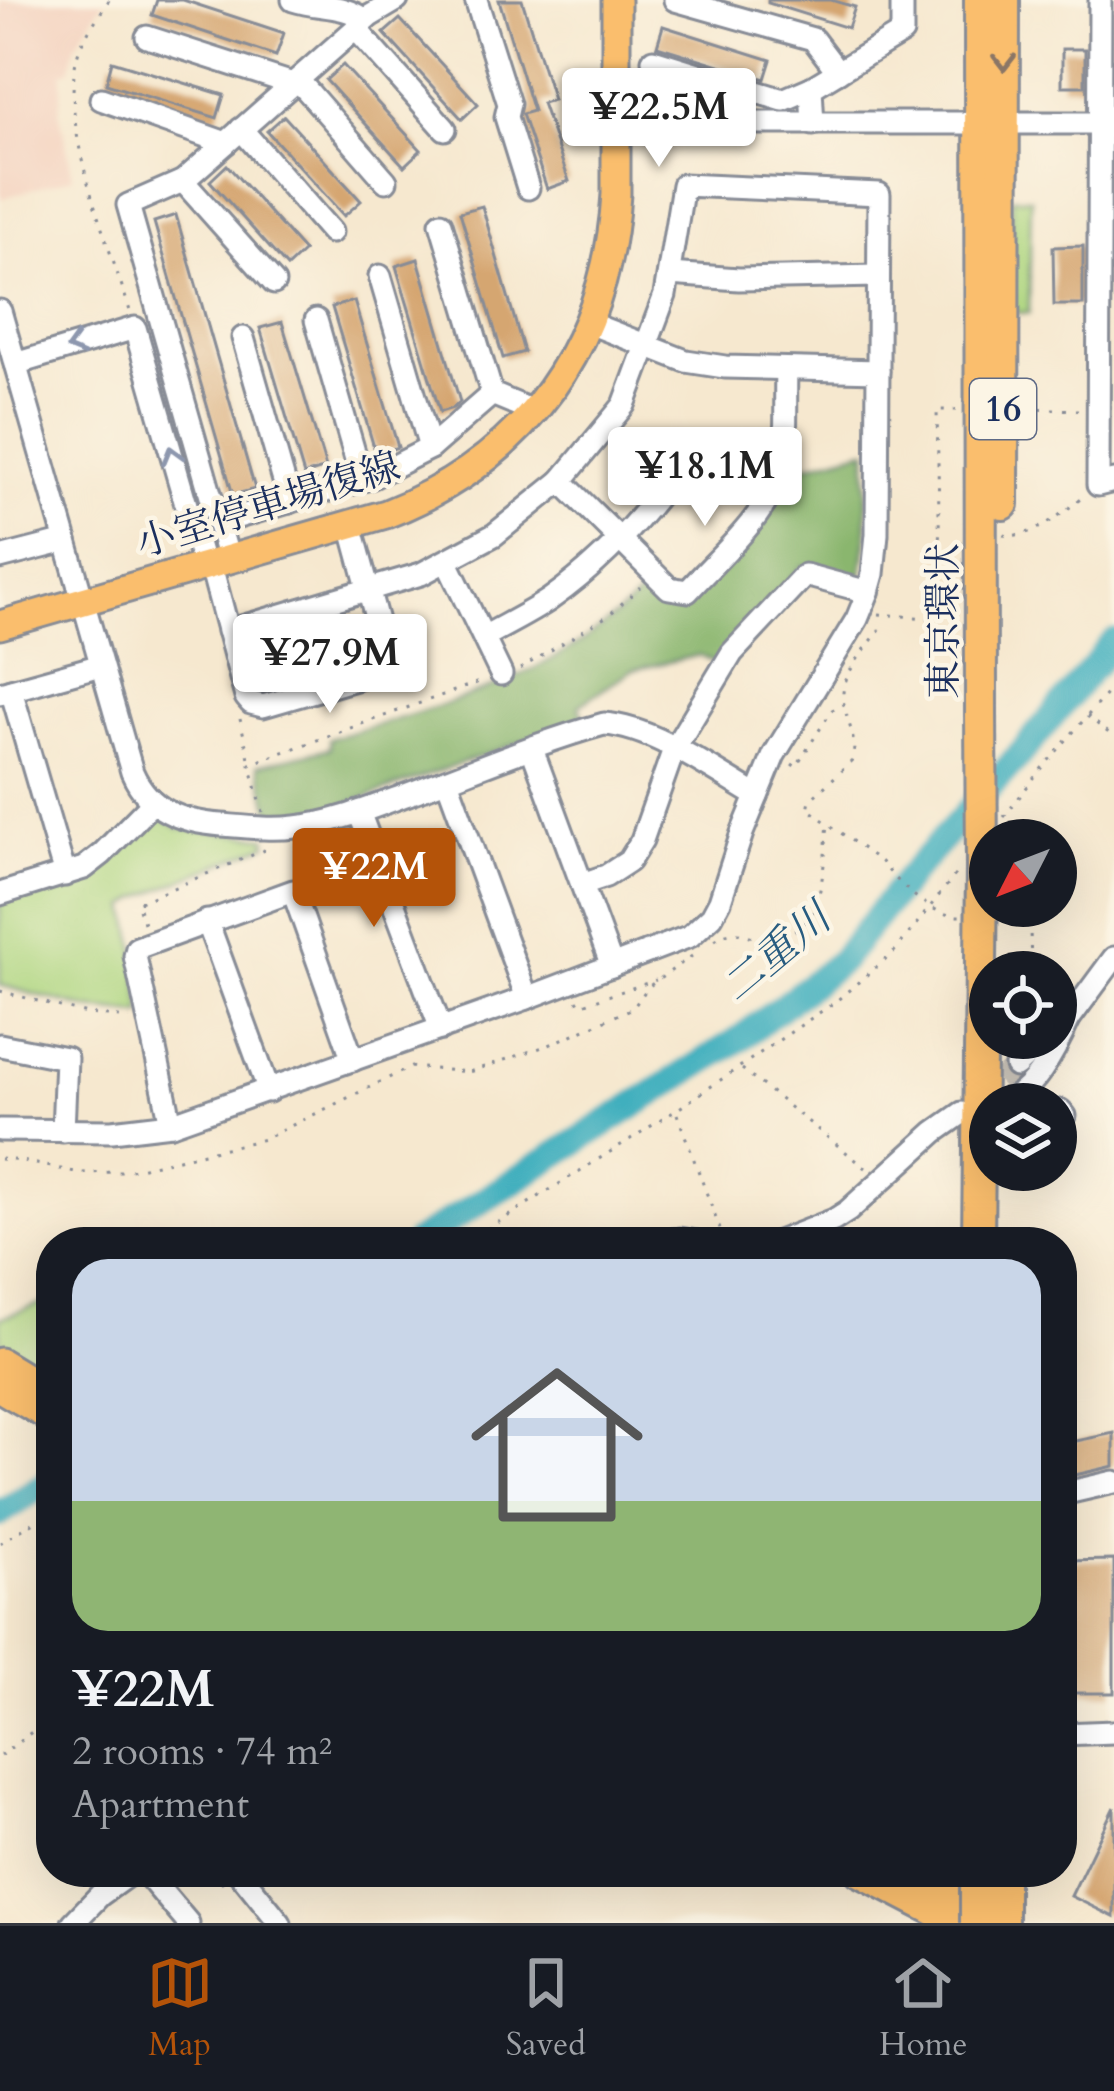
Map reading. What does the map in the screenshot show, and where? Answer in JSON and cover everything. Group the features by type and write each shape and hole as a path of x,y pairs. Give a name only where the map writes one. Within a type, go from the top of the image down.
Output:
{"highway":[{"name":"東京環状","path":"978,819 1002,535 992,123 980,0"},
{"name":"東京環状","path":"995,819 983,590 992,123 1004,0"},
{"name":"東京環状","path":"974,927 978,1227"},
{"path":"998,1191 998,1227"},
{"path":"976,1887 976,1923"},
{"path":"1002,1887 1003,1923"}],"main road":[{"name":"小室停車場復線","path":"0,625 416,503 463,477 500,448 557,381 589,323 599,293 614,224 616,0"},
{"path":"0,1362 36,1384"},
{"path":"0,1388 36,1409"},
{"path":"888,1887 957,1923"},
{"path":"935,1887 1003,1923"}],"street":[{"path":"293,0 317,8 342,8 445,129"},
{"path":"214,565 218,524 128,205 183,181 360,24 397,0"},
{"path":"476,0 529,188"},
{"path":"675,0 813,39 838,72"},
{"path":"653,60 783,100 902,33 902,0"},
{"path":"1100,0 1107,123 1107,309 1100,412 1106,483"},
{"path":"147,37 295,82 386,181"},
{"path":"811,88 813,124"},
{"path":"101,99 234,136 331,232"},
{"path":"618,123 1107,123"},
{"path":"183,181 274,283"},
{"path":"0,1130 112,1131 171,1124 690,936 712,916 774,755 864,602 873,574 879,194 683,185 665,295 624,405 561,481 494,535 447,562 369,591 228,631"},
{"path":"441,223 492,394"},
{"path":"669,274 739,279 878,276"},
{"path":"380,276 430,448"},
{"path":"0,311 132,772 142,790 165,812 188,821 268,829 317,824 604,724 627,727 674,749 757,796"},
{"path":"316,320 362,480"},
{"path":"589,323 686,361 725,367 878,371"},
{"path":"15,364 135,328 214,565 250,703 263,706 390,669 351,525"},
{"path":"243,338 290,502"},
{"path":"561,481 669,588 688,591 760,511 771,492 784,458 786,370"},
{"path":"218,524 362,480 430,448 492,394"},
{"path":"492,394 535,412"},
{"path":"484,638 545,602 620,540 684,460 784,458"},
{"path":"0,559 65,541"},
{"path":"447,562 501,674"},
{"path":"582,884 629,861 642,840 674,749 732,652 805,575 864,602"},
{"path":"65,874 6,691 101,665"},
{"path":"532,749 611,966"},
{"path":"447,780 527,998"},
{"path":"0,894 84,868 153,802"},
{"path":"359,812 441,1029"},
{"path":"171,1124 135,956 137,948 207,921 293,891 353,1060"},
{"path":"207,921 269,1091"},
{"path":"1077,1006 1112,964"},
{"path":"0,1045 66,1058 63,1131"},
{"path":"1016,1066 1023,1059"},
{"path":"816,1227 848,1211 962,1113"},
{"path":"1077,1491 1114,1482"},
{"path":"1077,1733 1114,1732"},
{"path":"73,1923 111,1887"},
{"path":"158,1887 188,1923"},
{"path":"242,1887 280,1923"}],"path":[{"path":"109,0 80,49 72,111 135,328"},
{"path":"1026,409 1100,412"},
{"path":"864,602 941,620 937,410 957,410"},
{"path":"1002,535 1025,536 1106,483"},
{"path":"250,764 527,667 609,615 655,574"},
{"path":"880,629 846,680 843,696 855,754 810,800 808,808 881,862 932,908 948,916 965,915"},
{"path":"1007,819 1037,773 1114,685"},
{"path":"152,942 137,903 273,846 239,723 246,698"},
{"path":"774,755 796,767 832,710 845,704"},
{"path":"1087,716 1114,737"},
{"path":"709,944 736,931 771,940 790,934 812,915 828,824"},
{"path":"491,1227 675,1111 835,1002 896,950 969,871"},
{"path":"0,1160 80,1173 122,1172 264,1139 411,1067 469,1072 549,1045 634,1008 648,987 692,956"},
{"path":"568,982 580,1005 659,980"},
{"path":"0,991 87,1014 149,1019"},
{"path":"740,1067 881,1180"},
{"path":"675,1111 719,1227"},
{"path":"0,1543 36,1521"},
{"path":"0,1756 36,1729"}],"shaded area":[{"path":"0,0 104,0 75,46 70,70 62,72 60,114 73,177 0,199"}],"green space":[{"path":"1012,198 1031,198 1029,313 1010,312"},
{"path":"867,449 862,573 852,578 802,566 717,664 700,655 632,670 579,705 585,719 356,801 313,814 272,818 258,765 330,748 329,739 509,680 577,645 653,583 669,599 691,598 788,470"},
{"path":"157,816 178,828 266,837 267,844 127,907 142,1014 89,1009 0,985 0,900 68,880 146,819"},
{"path":"36,1305 36,1364 0,1344 0,1318"}],"building":[{"path":"157,0 183,0 284,33 276,56 152,15"},
{"path":"499,0 522,0 553,100 542,103 569,181 547,189 522,114 533,111"},
{"path":"768,0 831,0 855,7 848,28"},
{"path":"400,19 478,104 462,119 384,33"},
{"path":"663,26 771,60 765,79 657,46"},
{"path":"1062,49 1085,49 1085,86 1062,86"},
{"path":"112,61 224,95 217,118 106,84"},
{"path":"343,65 421,150 404,166 326,80"},
{"path":"284,116 361,201 344,216 267,131"},
{"path":"227,165 304,251 287,267 210,181"},
{"path":"482,206 524,352 503,358 460,212"},
{"path":"176,215 255,489 233,495 154,222"},
{"path":"1083,246 1083,305 1054,305 1053,247"},
{"path":"418,259 460,402 440,412 396,266"},
{"path":"354,301 398,447 376,454 332,307"},
{"path":"282,322 326,468 304,475 260,328"},
{"path":"1114,1433 1114,1466 1077,1475 1077,1441"},
{"path":"1114,1560 1114,1693 1077,1693 1077,1561"},
{"path":"1114,1807 1114,1917 1071,1896"}],"waterway":[{"name":"二重川","path":"441,1227 741,1038 841,961 1114,642"},
{"name":"二重川","path":"0,1513 36,1490"}],"tunnel":[{"path":"997,1083 1016,1066"}]}
